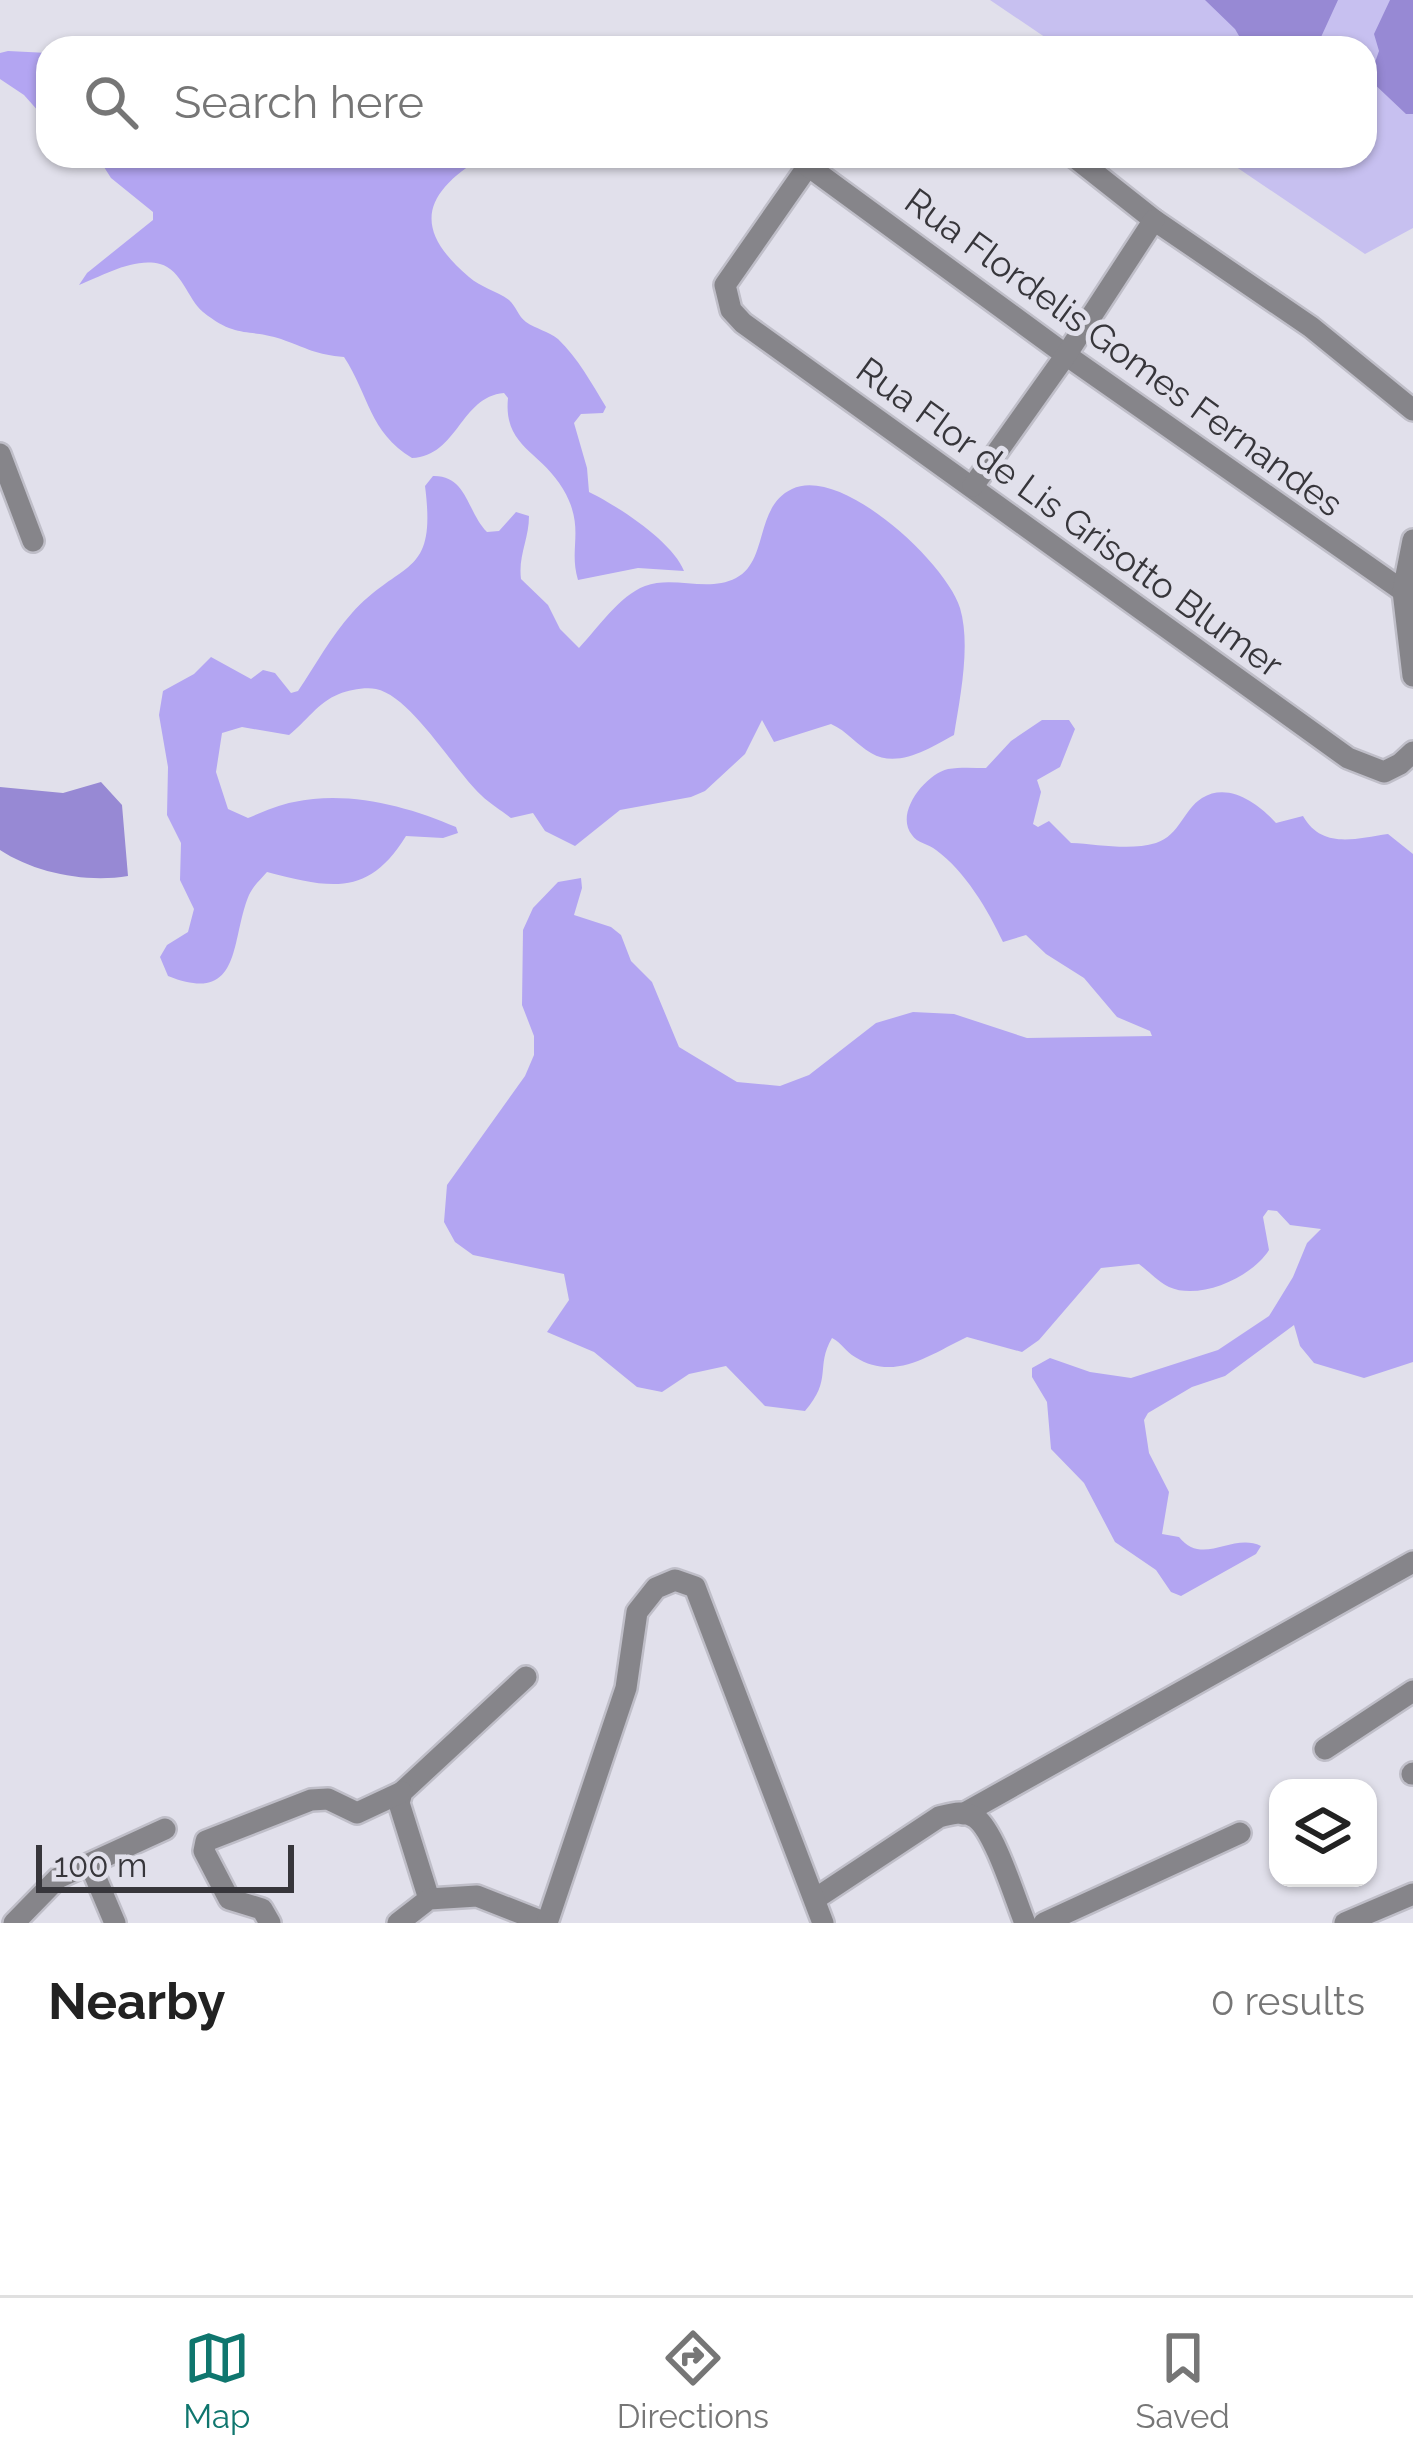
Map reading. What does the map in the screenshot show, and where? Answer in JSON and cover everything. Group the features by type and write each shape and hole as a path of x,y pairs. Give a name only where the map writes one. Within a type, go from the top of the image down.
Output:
{"street":[{"name":"Rua Flor de Lis Grisotto Blumer","path":"807,168 725,285 731,310 743,323 1348,758 1378,772 1407,758"},
{"name":"Rua Flordelis Gomes Fernandes","path":"821,168 1066,355 1402,591"},
{"path":"1088,168 1154,220 1312,327 1413,410"},
{"path":"973,486 1154,220"},
{"path":"0,454 33,541"},
{"path":"1413,540 1402,591 1413,676"},
{"path":"963,1814 1409,1570"},
{"path":"398,1923 429,1899 477,1896 546,1923 626,1688 637,1612 656,1588 675,1580 695,1587 823,1923"},
{"path":"270,1923 262,1909 229,1898 204,1851 206,1841 311,1800 328,1799 357,1813 402,1792 526,1676"},
{"path":"1325,1749 1413,1690"},
{"path":"402,1792 399,1803 429,1899"},
{"path":"815,1899 938,1816 963,1814 974,1816 986,1830 1025,1923"},
{"path":"14,1923 58,1878 166,1829"},
{"path":"1044,1923 1240,1833"},
{"path":"90,1864 115,1923"},
{"path":"1346,1923 1413,1894"}],"shaded area":[{"path":"990,0 1413,0 1413,228 1365,254 1238,168 1377,168 1377,36 1043,36"},
{"path":"1205,0 1338,0 1322,36 1239,36"},
{"path":"1390,0 1413,0 1413,114 1406,114 1377,87 1379,51 1374,34"},
{"path":"36,52 36,108 0,79 0,53"},
{"path":"105,168 466,168 448,183 432,211 438,242 469,277 509,300 523,320 558,339 578,363 606,407 603,413 581,414 574,423 589,492 657,537 684,571 638,568 578,580 570,503 554,476 511,428 504,393 478,405 440,448 412,458 378,425 344,357 225,326 203,312 174,272 160,264 129,265 79,285 87,273 153,220 153,212"},
{"path":"433,476 460,488 487,532 499,531 516,512 529,516 521,579 548,605 560,629 579,648 618,605 645,586 714,584 736,578 753,559 772,508 792,489 813,485 838,491 890,523 951,589 965,638 954,735 914,755 892,759 871,753 831,724 774,742 762,720 745,754 705,791 620,810 575,846 545,831 533,813 511,818 488,801 417,719 389,695 372,688 343,693 325,702 289,735 242,727 222,733 216,772 228,809 248,818 294,802 356,799 418,813 456,827 458,833 443,838 406,836 377,870 346,883 310,882 267,872 249,895 230,964 222,975 210,982 192,983 168,976 160,957 167,945 188,932 194,909 180,880 181,843 167,815 168,767 159,715 163,691 194,674 211,657 251,679 263,670 275,673 291,693 298,691 352,613 420,553 426,537 425,486"},
{"path":"1042,720 1069,720 1075,729 1060,767 1037,780 1041,792 1033,824 1038,827 1049,821 1071,843 1125,847 1156,843 1171,834 1202,798 1223,792 1253,803 1276,823 1303,816 1329,838 1388,834 1413,854 1413,1362 1364,1378 1314,1363 1300,1346 1294,1325 1225,1376 1192,1387 1148,1413 1144,1420 1149,1453 1169,1492 1162,1534 1179,1537 1198,1549 1239,1543 1261,1546 1256,1554 1181,1596 1171,1592 1156,1570 1115,1542 1084,1483 1051,1449 1047,1402 1032,1377 1032,1368 1050,1358 1090,1372 1131,1378 1218,1350 1269,1316 1307,1243 1321,1229 1290,1225 1277,1211 1268,1210 1263,1217 1269,1250 1251,1269 1210,1289 1169,1287 1139,1264 1101,1268 1039,1340 1022,1352 967,1337 912,1363 884,1367 855,1357 832,1338 819,1390 805,1411 765,1406 726,1366 689,1374 662,1392 637,1387 594,1352 547,1332 569,1300 564,1274 473,1255 455,1242 444,1222 447,1185 525,1076 534,1055 534,1036 522,1005 523,930 533,908 558,882 581,878 574,915 621,935 631,961 652,982 679,1047 737,1082 780,1086 809,1075 876,1023 913,1012 954,1014 1027,1038 1152,1036 1117,1017 1084,978 1026,935 1003,942 966,880 936,850 914,838 907,826 915,796 931,778 948,769 986,768 1011,741"},
{"path":"101,782 122,805 128,876 61,874 0,850 0,787 63,793"}]}
